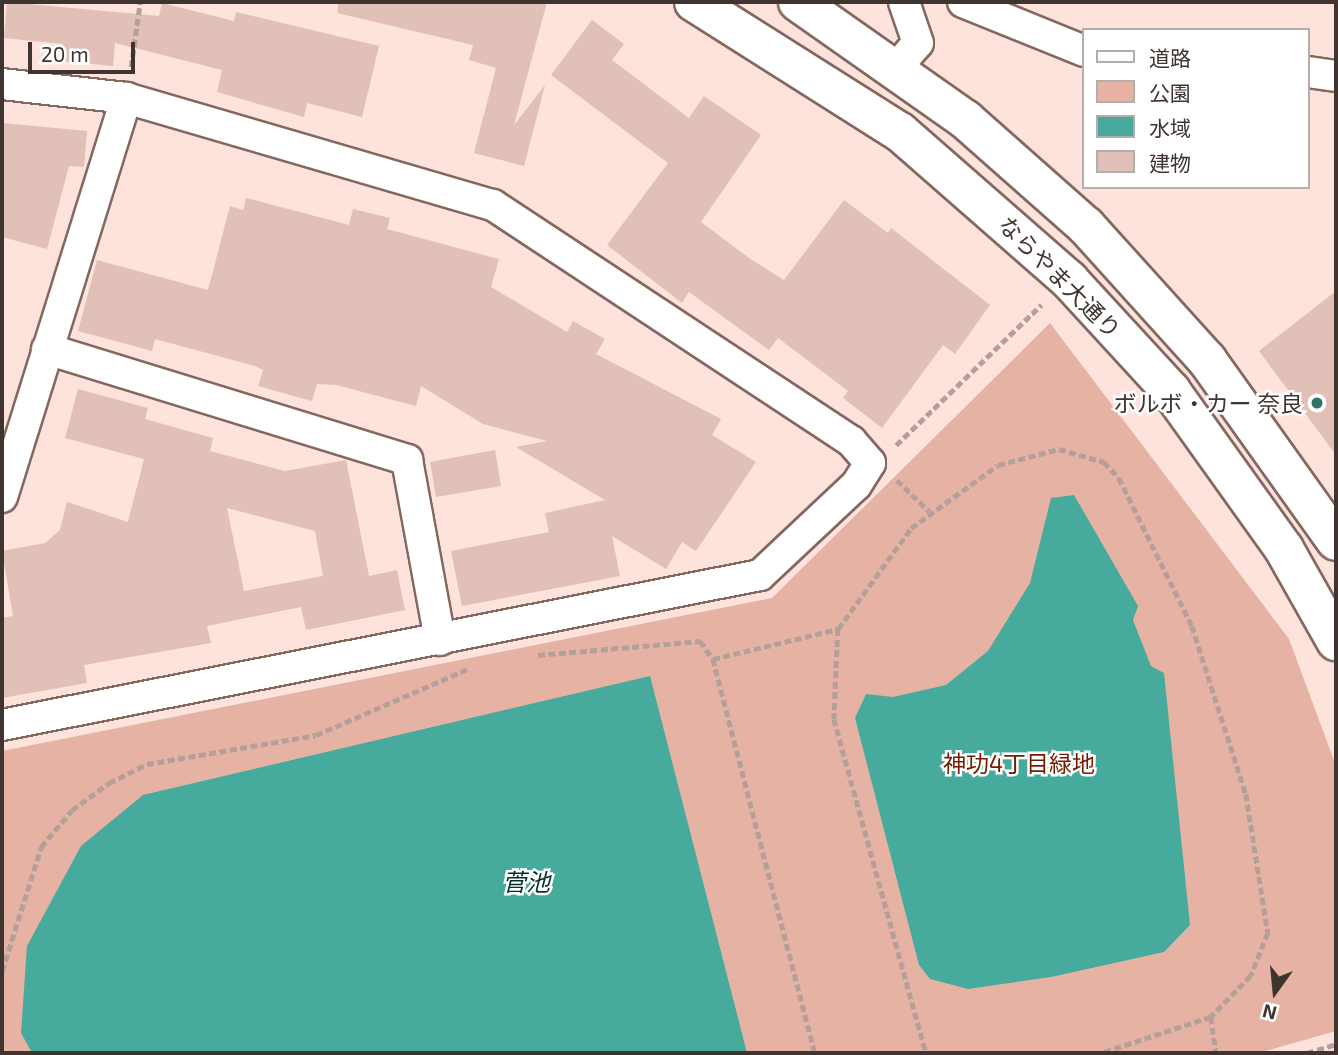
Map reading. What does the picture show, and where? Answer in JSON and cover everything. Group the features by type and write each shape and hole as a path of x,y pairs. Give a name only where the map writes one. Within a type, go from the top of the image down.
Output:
{"street":[{"name":"ならやま大通り","path":"694,2 900,132 1069,280 1178,401 1284,549 1336,641"},
{"path":"798,2 897,68 966,120 1086,226 1208,359 1336,541"},
{"path":"897,68 918,43 904,2"},
{"path":"963,2 1082,50"},
{"path":"1310,72 1336,76"},
{"path":"2,84 126,98 493,205 851,440 870,463 856,485 760,575 2,724"},
{"path":"2,497 126,98"},
{"path":"47,349 407,460 440,640"}],"path":[{"path":"126,98 139,2"},
{"path":"890,455 1046,300"},
{"path":"926,1053 834,719 838,629 929,511 998,465 1034,453 1083,451 1118,478 1192,626 1246,794 1268,933 1251,976 1211,1017 1103,1053"},
{"path":"892,475 929,511"},
{"path":"713,659 838,629"},
{"path":"528,656 700,641 713,659 815,1053"},
{"path":"2,971 41,847 72,810 109,783 147,764 316,735 480,663"},
{"path":"1211,1017 1216,1053"},
{"path":"1307,1053 1336,1044"}],"green space":[{"name":"神功4丁目緑地","path":"1050,323 1289,639 1336,766 1336,1031 1259,1053 2,1053 2,751 772,598"}],"water":[{"path":"1074,495 1138,606 1133,620 1151,666 1164,673 1190,925 1164,952 1051,977 968,989 930,979 919,965 855,718 866,694 893,697 946,685 988,651 1030,583 1051,498"},
{"name":"菅池","path":"650,676 747,1053 32,1053 21,1033 27,946 81,846 143,795"}],"building":[{"path":"7,2 159,16 162,3 234,21 236,12 379,46 362,117 307,103 304,117 217,92 222,70 115,43 113,66 61,61 63,44 4,38"},
{"path":"339,2 547,2 514,125 545,85 524,166 474,153 496,68 469,60 473,45 337,13"},
{"path":"592,20 624,44 612,60 689,118 704,96 761,135 701,222 749,258 784,280 844,200 888,233 891,228 990,305 955,354 943,345 882,428 843,398 848,391 778,338 769,350 689,292 682,303 607,245 668,163 551,75"},
{"path":"2,123 87,131 84,167 69,166 47,249 2,237"},
{"path":"246,198 349,225 353,209 390,218 387,229 499,259 491,287 567,332 573,321 605,339 596,354 721,419 712,435 756,462 696,551 682,542 666,569 612,536 620,576 462,606 451,551 549,532 545,513 605,500 516,447 547,441 483,424 421,386 416,406 336,385 317,384 312,401 258,386 263,370 255,366 155,339 152,351 78,331 97,260 208,290 230,206 243,210"},
{"name":"ボルボ・カー 奈良","path":"1336,291 1336,455 1259,351"},
{"path":"78,389 148,408 145,419 213,438 210,451 285,471 346,460 369,576 397,570 405,610 306,630 301,607 207,626 211,643 84,665 87,683 2,698 2,618 13,616 2,551 45,543 60,530 67,502 128,522 144,459 65,438","holes":["227,508 315,531 323,576 244,591"]},
{"path":"495,450 501,486 436,497 430,462"}],"place":[{"name":"ボルボ・カー 奈良","path":"1317,403"}]}
